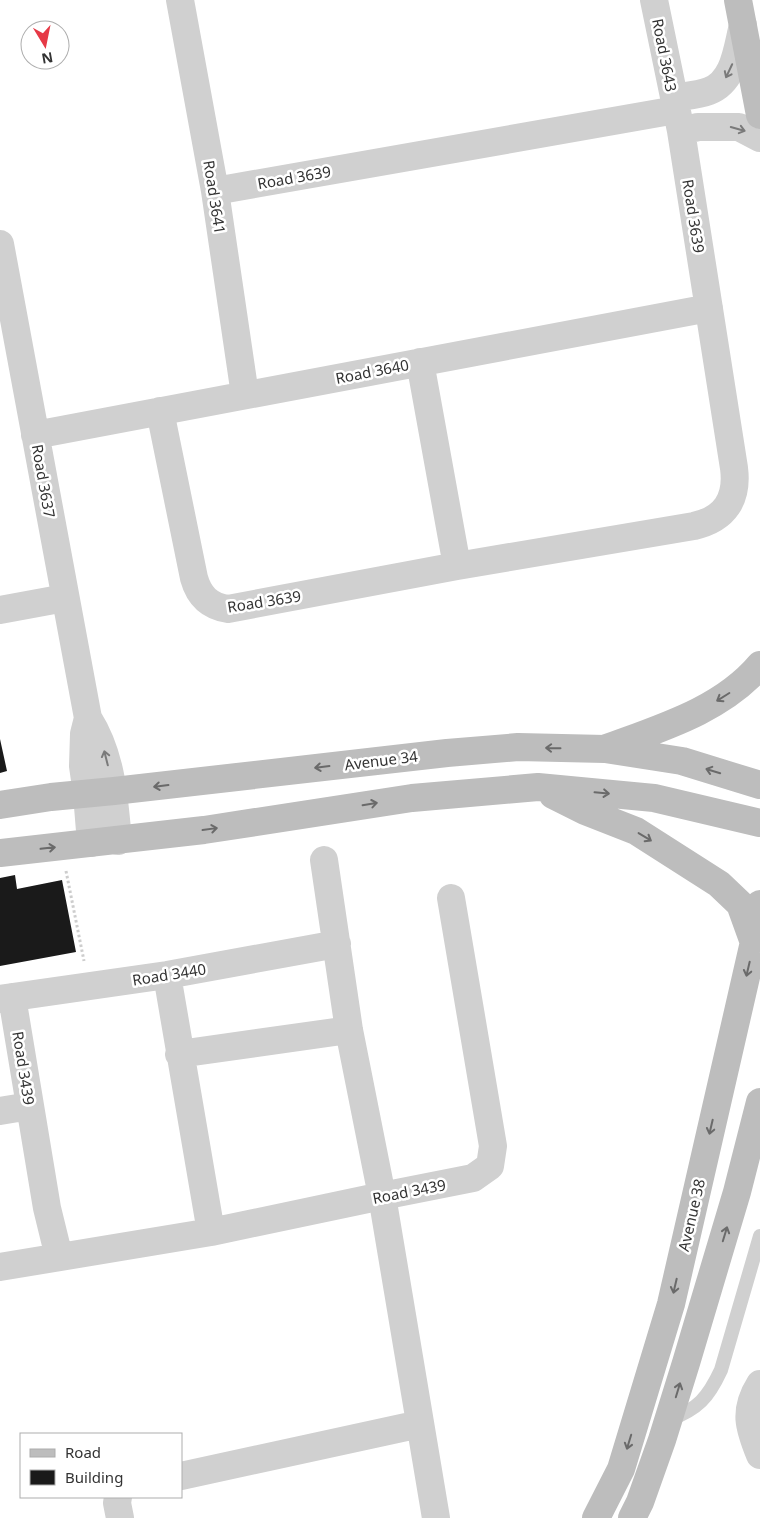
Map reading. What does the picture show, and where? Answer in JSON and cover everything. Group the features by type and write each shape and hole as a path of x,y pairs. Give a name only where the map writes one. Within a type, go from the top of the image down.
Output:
{"street":[{"name":"Road 3641","path":"180,0 215,191 246,395"},
{"name":"Road 3643","path":"654,0 677,113"},
{"path":"741,12 730,73 722,83 677,113 698,127 739,127 760,138"},
{"path":"741,12 760,115"},
{"name":"Road 3639","path":"160,411 196,587 209,603 218,608 228,609 457,566 694,526 707,523 718,516 728,506 734,494 736,481 677,113 215,191"},
{"name":"Road 3637","path":"0,244 88,718 103,746 101,793 91,843"},
{"name":"Road 3640","path":"35,435 709,308"},
{"path":"420,362 457,566"},
{"path":"0,610 65,598"},
{"path":"605,749 670,724 710,705 740,687 760,665"},
{"name":"Avenue 34","path":"0,805 51,797 101,793 447,753 518,747 605,749 682,761 760,785"},
{"path":"538,787 585,811 636,831 719,884 740,904 754,942"},
{"path":"0,853 204,830 412,798 538,787 654,798 760,824"},
{"name":"Road 3637","path":"101,793 118,841"},
{"path":"324,860 349,1030 382,1196 436,1518"},
{"name":"Road 3439","path":"0,1267 211,1232 473,1178 490,1166 493,1146 451,898"},
{"name":"Avenue 38","path":"596,1518 621,1469 671,1304 754,942 760,904"},
{"name":"Road 3440","path":"6,998 167,975 337,944"},
{"path":"167,975 211,1232"},
{"name":"Road 3439","path":"6,998 30,1106 47,1208 58,1257"},
{"path":"180,1054 349,1030"},
{"path":"632,1518 640,1502 669,1420 738,1192 760,1102"},
{"path":"0,1111 30,1106"},
{"path":"760,1384 752,1396 749,1415 752,1435 760,1455"},
{"path":"182,1476 420,1424"},
{"path":"118,1498 120,1518"}],"lane":[{"path":"669,1420 685,1414 701,1402 713,1388 721,1370 760,1236"}],"path":[{"path":"61,847 89,986"}],"building":[{"path":"0,739 7,771 0,773"},
{"path":"15,875 17,889 62,880 76,952 0,966 0,878"}]}
